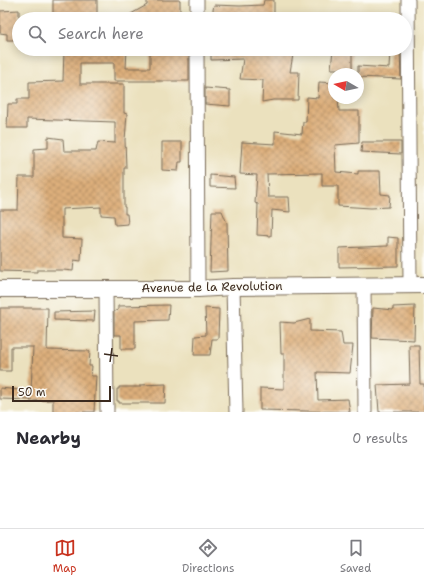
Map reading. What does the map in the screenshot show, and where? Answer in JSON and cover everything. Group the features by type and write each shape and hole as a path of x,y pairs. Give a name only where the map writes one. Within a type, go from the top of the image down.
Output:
{"street":[{"path":"197,0 197,12"},
{"path":"408,0 408,12"},
{"path":"197,56 198,289"},
{"path":"410,56 417,285"},
{"path":"364,285 365,412"},
{"name":"Avenue de la Revolution","path":"0,289 198,289 234,287 417,285"},
{"path":"234,287 236,412"},
{"path":"106,289 107,412"}],"building":[{"path":"53,0 97,0 97,12 53,12"},
{"path":"147,0 180,0 180,12 134,12 147,5"},
{"path":"264,0 274,0 274,12 213,12 214,5 263,5"},
{"path":"19,10 19,12 12,12 12,40 7,40 7,34 0,33 0,11"},
{"path":"64,56 127,56 126,68 150,68 150,56 189,56 189,81 114,81 114,63 80,63 80,84 124,84 124,113 127,114 125,140 126,168 124,168 124,207 125,214 127,214 128,224 115,225 114,216 101,215 101,207 62,209 62,238 82,239 81,261 74,260 73,271 0,271 0,210 18,210 19,177 34,177 34,149 48,148 48,137 63,139 64,151 96,151 98,142 115,143 115,122 27,119 27,128 7,128 8,104 17,104 17,99 29,99 29,82 63,81"},
{"path":"211,56 293,56 290,72 299,72 298,100 273,100 262,102 263,80 240,79 243,59 211,60"},
{"path":"332,56 352,56 352,68 331,68"},
{"path":"390,56 400,56 401,79 364,77 364,68 358,68 358,66 389,68"},
{"path":"319,82 328,83 328,104 338,104 339,111 359,111 359,143 335,145 336,172 358,174 358,171 380,171 381,194 390,195 389,207 371,208 338,206 338,186 322,186 322,173 267,174 268,197 289,197 290,212 272,210 271,236 257,235 258,204 255,203 257,175 240,174 242,142 275,144 275,131 302,134 303,122 306,122 307,97 318,98"},
{"path":"205,88 230,90 230,106 205,104"},
{"path":"162,142 182,142 182,162 179,162 178,171 162,170"},
{"path":"362,142 401,142 401,154 361,152"},
{"path":"210,175 234,177 235,188 210,187"},
{"path":"212,211 222,211 227,223 228,271 210,272"},
{"path":"388,237 398,238 398,266 339,267 339,248 388,246"},
{"path":"169,305 168,320 135,321 135,349 121,349 121,335 114,335 114,312 118,310 118,306"},
{"path":"415,306 414,340 372,338 373,308 393,310 393,307"},
{"path":"0,308 48,308 47,350 90,351 89,366 92,366 91,376 96,376 94,412 53,412 53,400 30,401 31,400 0,399 0,388 31,391 33,347 11,347 11,371 0,371"},
{"path":"205,308 219,309 218,339 212,339 210,355 194,355 195,336 206,335"},
{"path":"95,311 94,321 54,320 54,312"},
{"path":"310,319 310,331 341,332 343,345 353,345 350,373 317,372 318,400 348,399 350,412 260,410 260,388 284,389 284,354 281,354 280,322 294,323"},
{"path":"409,345 419,345 420,384 424,384 424,412 379,412 377,385 410,384"},
{"path":"166,384 165,403 119,403 119,401 117,401 117,389 119,389 119,387 140,387 140,385"}]}
